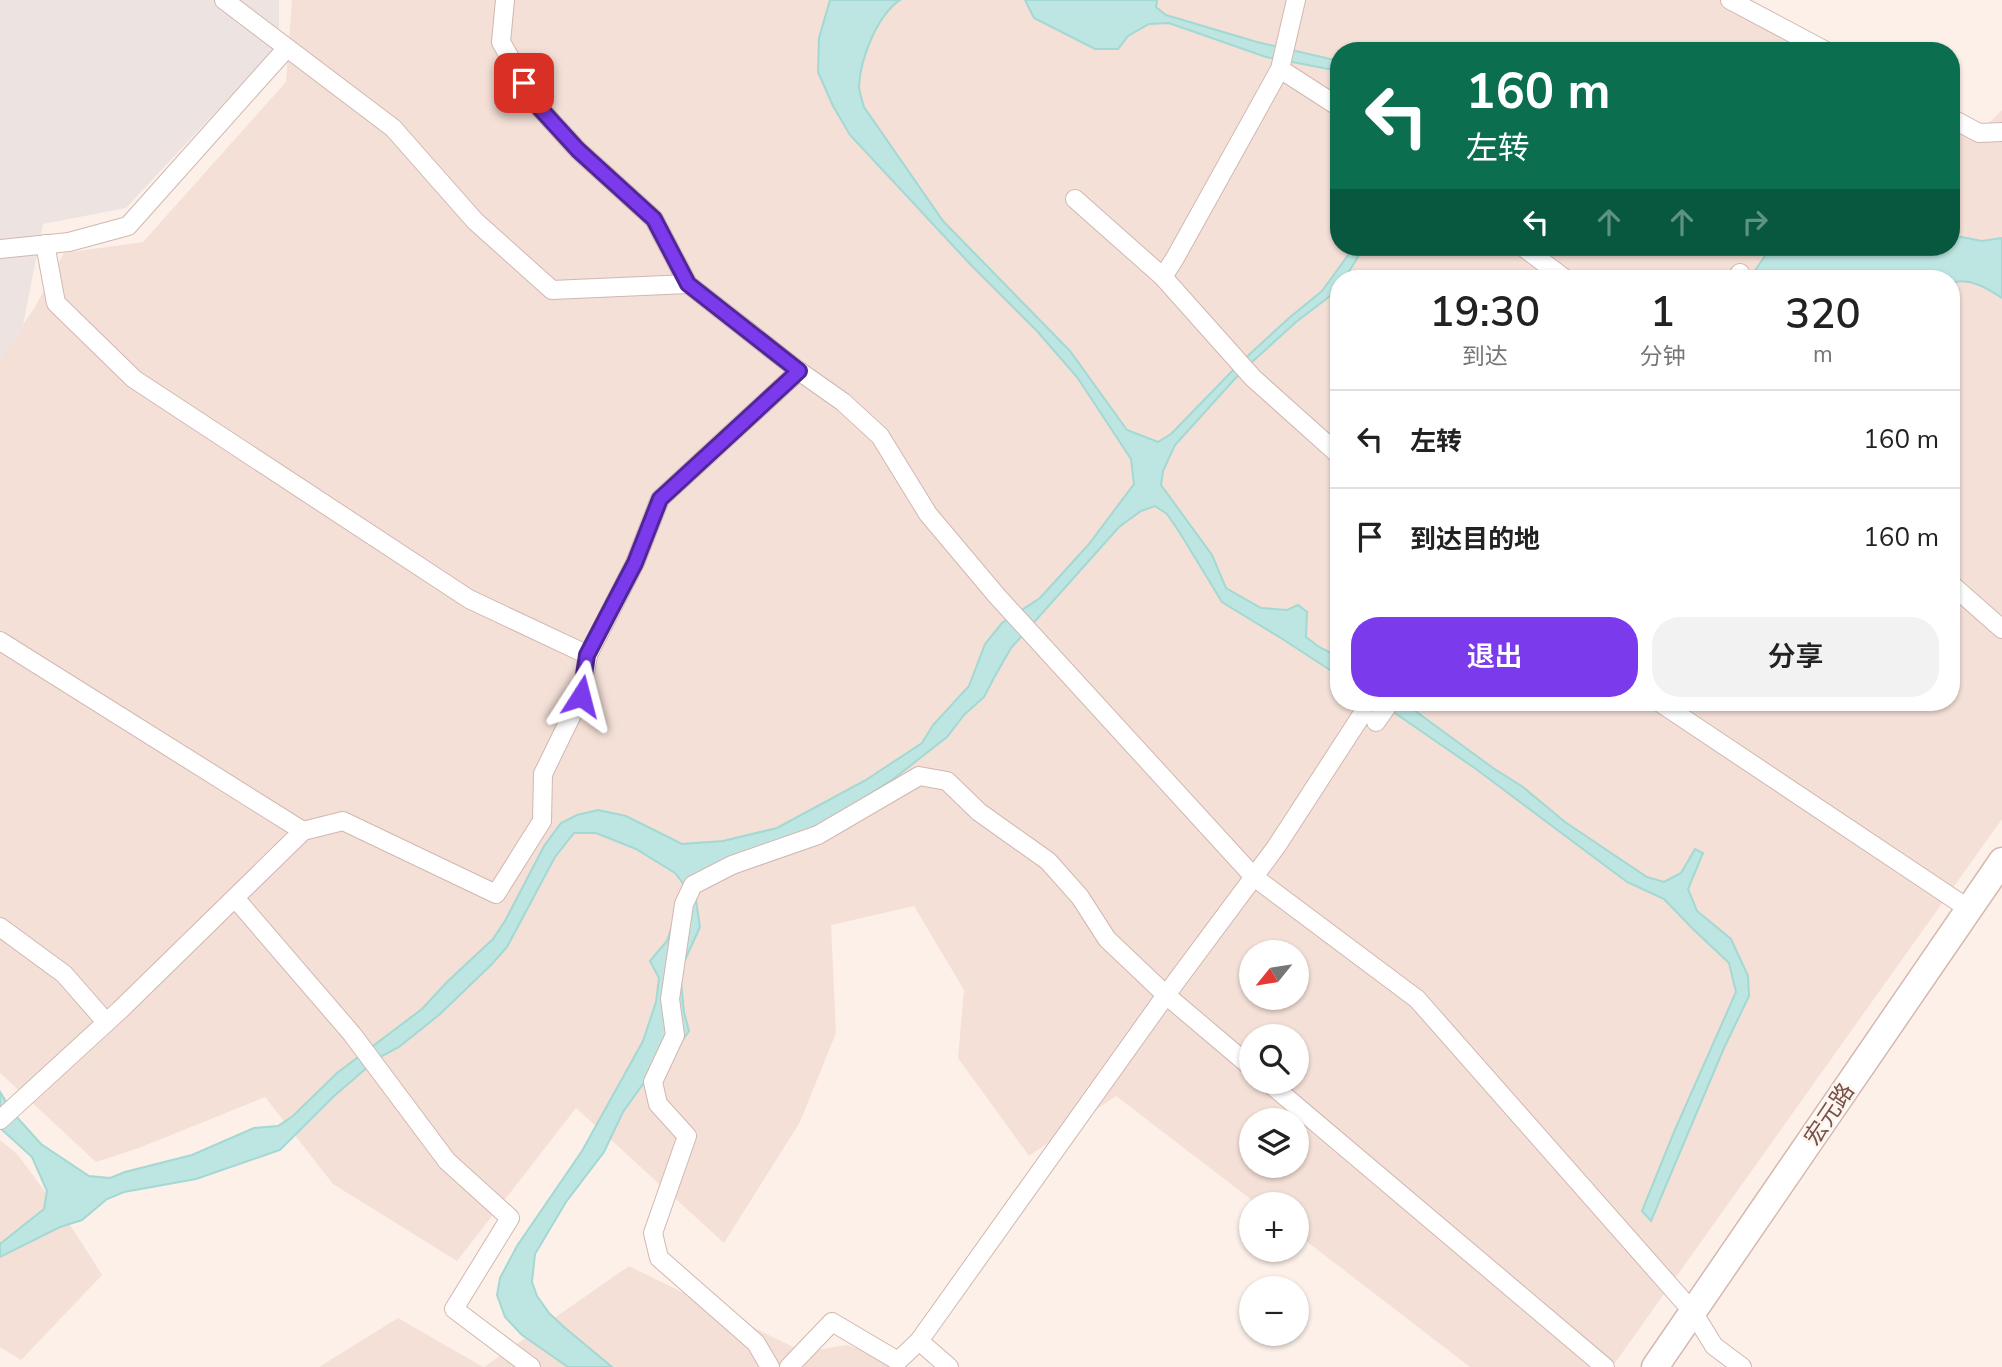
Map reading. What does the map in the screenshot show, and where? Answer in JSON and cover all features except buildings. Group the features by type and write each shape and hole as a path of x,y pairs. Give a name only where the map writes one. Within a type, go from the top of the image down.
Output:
{"street":[{"path":"223,0 393,128 475,221 552,290 688,284"},
{"path":"505,0 501,42 536,104 578,150 654,219 688,284 843,402 880,436 928,514 997,596 1254,877 1417,999 1693,1312 1714,1346 1742,1367"},
{"path":"1163,277 1280,69 1296,0"},
{"path":"1730,0 1809,42"},
{"path":"0,249 69,242 128,226 286,49"},
{"path":"1280,69 1330,101"},
{"path":"1960,123 1979,133 2002,132"},
{"path":"1075,199 1163,277 1252,378 1330,447"},
{"path":"45,244 55,303 134,379 470,599 587,655"},
{"path":"1535,256 1553,270"},
{"path":"0,1120 106,1022 303,831 343,821 496,894 542,821 543,774 581,696 587,655 635,563 660,499 799,371"},
{"path":"1960,592 2002,629"},
{"path":"0,641 303,831"},
{"path":"789,1367 832,1322 898,1361 919,1341 1166,995 1369,718 1379,711"},
{"path":"1672,711 1969,909"},
{"path":"770,1367 756,1343 659,1258 653,1233 687,1136 658,1104 653,1082 676,1035 670,999 684,904 693,885 732,865 818,835 919,776 947,782 979,812 1048,861 1080,897 1107,939 1166,995 1239,1057"},
{"name":"宏元路","path":"1655,1367 2002,861"},
{"path":"235,898 352,1034 447,1161 510,1218 454,1309 531,1367"},
{"path":"0,927 64,974 106,1022"},
{"path":"1282,1094 1605,1367"},
{"path":"919,1341 949,1367"}],"shaded area":[{"path":"0,0 279,0 279,44 126,208 43,224 22,330 0,359"},
{"path":"292,0 1735,0 1812,42 1330,42 1330,256 1960,256 1960,123 1979,133 2002,110 2002,819 1612,1367 1470,1367 1309,1243 1309,1192 1241,1192 1116,1096 1029,1156 958,1058 964,990 914,906 831,925 836,1033 800,1122 724,1243 576,1108 457,1261 333,1184 265,1097 139,1148 96,1162 0,1073 0,359 35,307 64,253 143,242 286,82"},
{"path":"0,1140 18,1155 74,1231 102,1275 21,1360 0,1347"},
{"path":"629,1266 803,1352 847,1345 907,1367 484,1367"},
{"path":"398,1318 483,1367 319,1367"}],"water":[{"path":"830,0 900,0 884,16 867,50 859,85 864,107 943,221 1070,351 1127,430 1158,442 1171,434 1240,363 1322,291 1330,280 1330,296 1296,322 1242,371 1175,445 1163,471 1161,485 1212,555 1226,588 1261,608 1287,610 1298,605 1307,612 1306,637 1330,652 1330,670 1222,602 1167,514 1155,506 1141,511 1119,527 1011,648 984,697 964,715 947,737 892,780 821,825 740,855 695,894 700,927 680,971 684,1012 689,1031 675,1051 651,1073 623,1112 604,1152 566,1202 535,1254 532,1282 537,1296 549,1313 612,1367 568,1367 522,1335 505,1317 497,1295 500,1278 517,1246 582,1151 643,1041 656,1002 659,978 650,961 667,941 685,886 675,873 636,849 596,833 574,833 555,857 507,947 491,965 440,1014 399,1047 378,1058 333,1097 280,1150 196,1179 124,1192 107,1199 82,1220 60,1227 0,1257 0,1244 44,1209 47,1191 32,1157 0,1128 0,1092 13,1113 41,1144 89,1176 110,1178 192,1155 254,1128 278,1126 293,1116 337,1073 422,1009 493,939 544,846 561,823 577,815 598,810 626,816 682,844 723,841 777,828 866,780 922,743 933,725 969,686 985,644 1002,623 1040,598 1089,544 1134,484 1131,459 1077,377 1037,331 970,264 850,135 818,72 819,38"},
{"path":"1025,0 1157,0 1156,7 1166,15 1257,42 1330,59 1330,69 1266,57 1169,23 1149,24 1128,36 1118,49 1095,49 1034,18"},
{"path":"1960,237 1982,241 2002,238 2002,298 1984,287 1960,282 1960,270 1755,270 1765,256 1960,256"},
{"path":"1347,256 1358,256 1350,270 1337,270"},
{"path":"1392,711 1415,711 1523,787 1565,822 1647,877 1664,882 1681,873 1695,849 1703,853 1688,889 1697,911 1731,939 1748,976 1749,996 1724,1048 1651,1221 1642,1211 1736,992 1729,963 1664,899 1627,882 1476,769"}],"route":[{"path":"524,83 536,104 578,150 654,219 688,284 799,371 660,499 635,563 587,655 581,696"}]}
